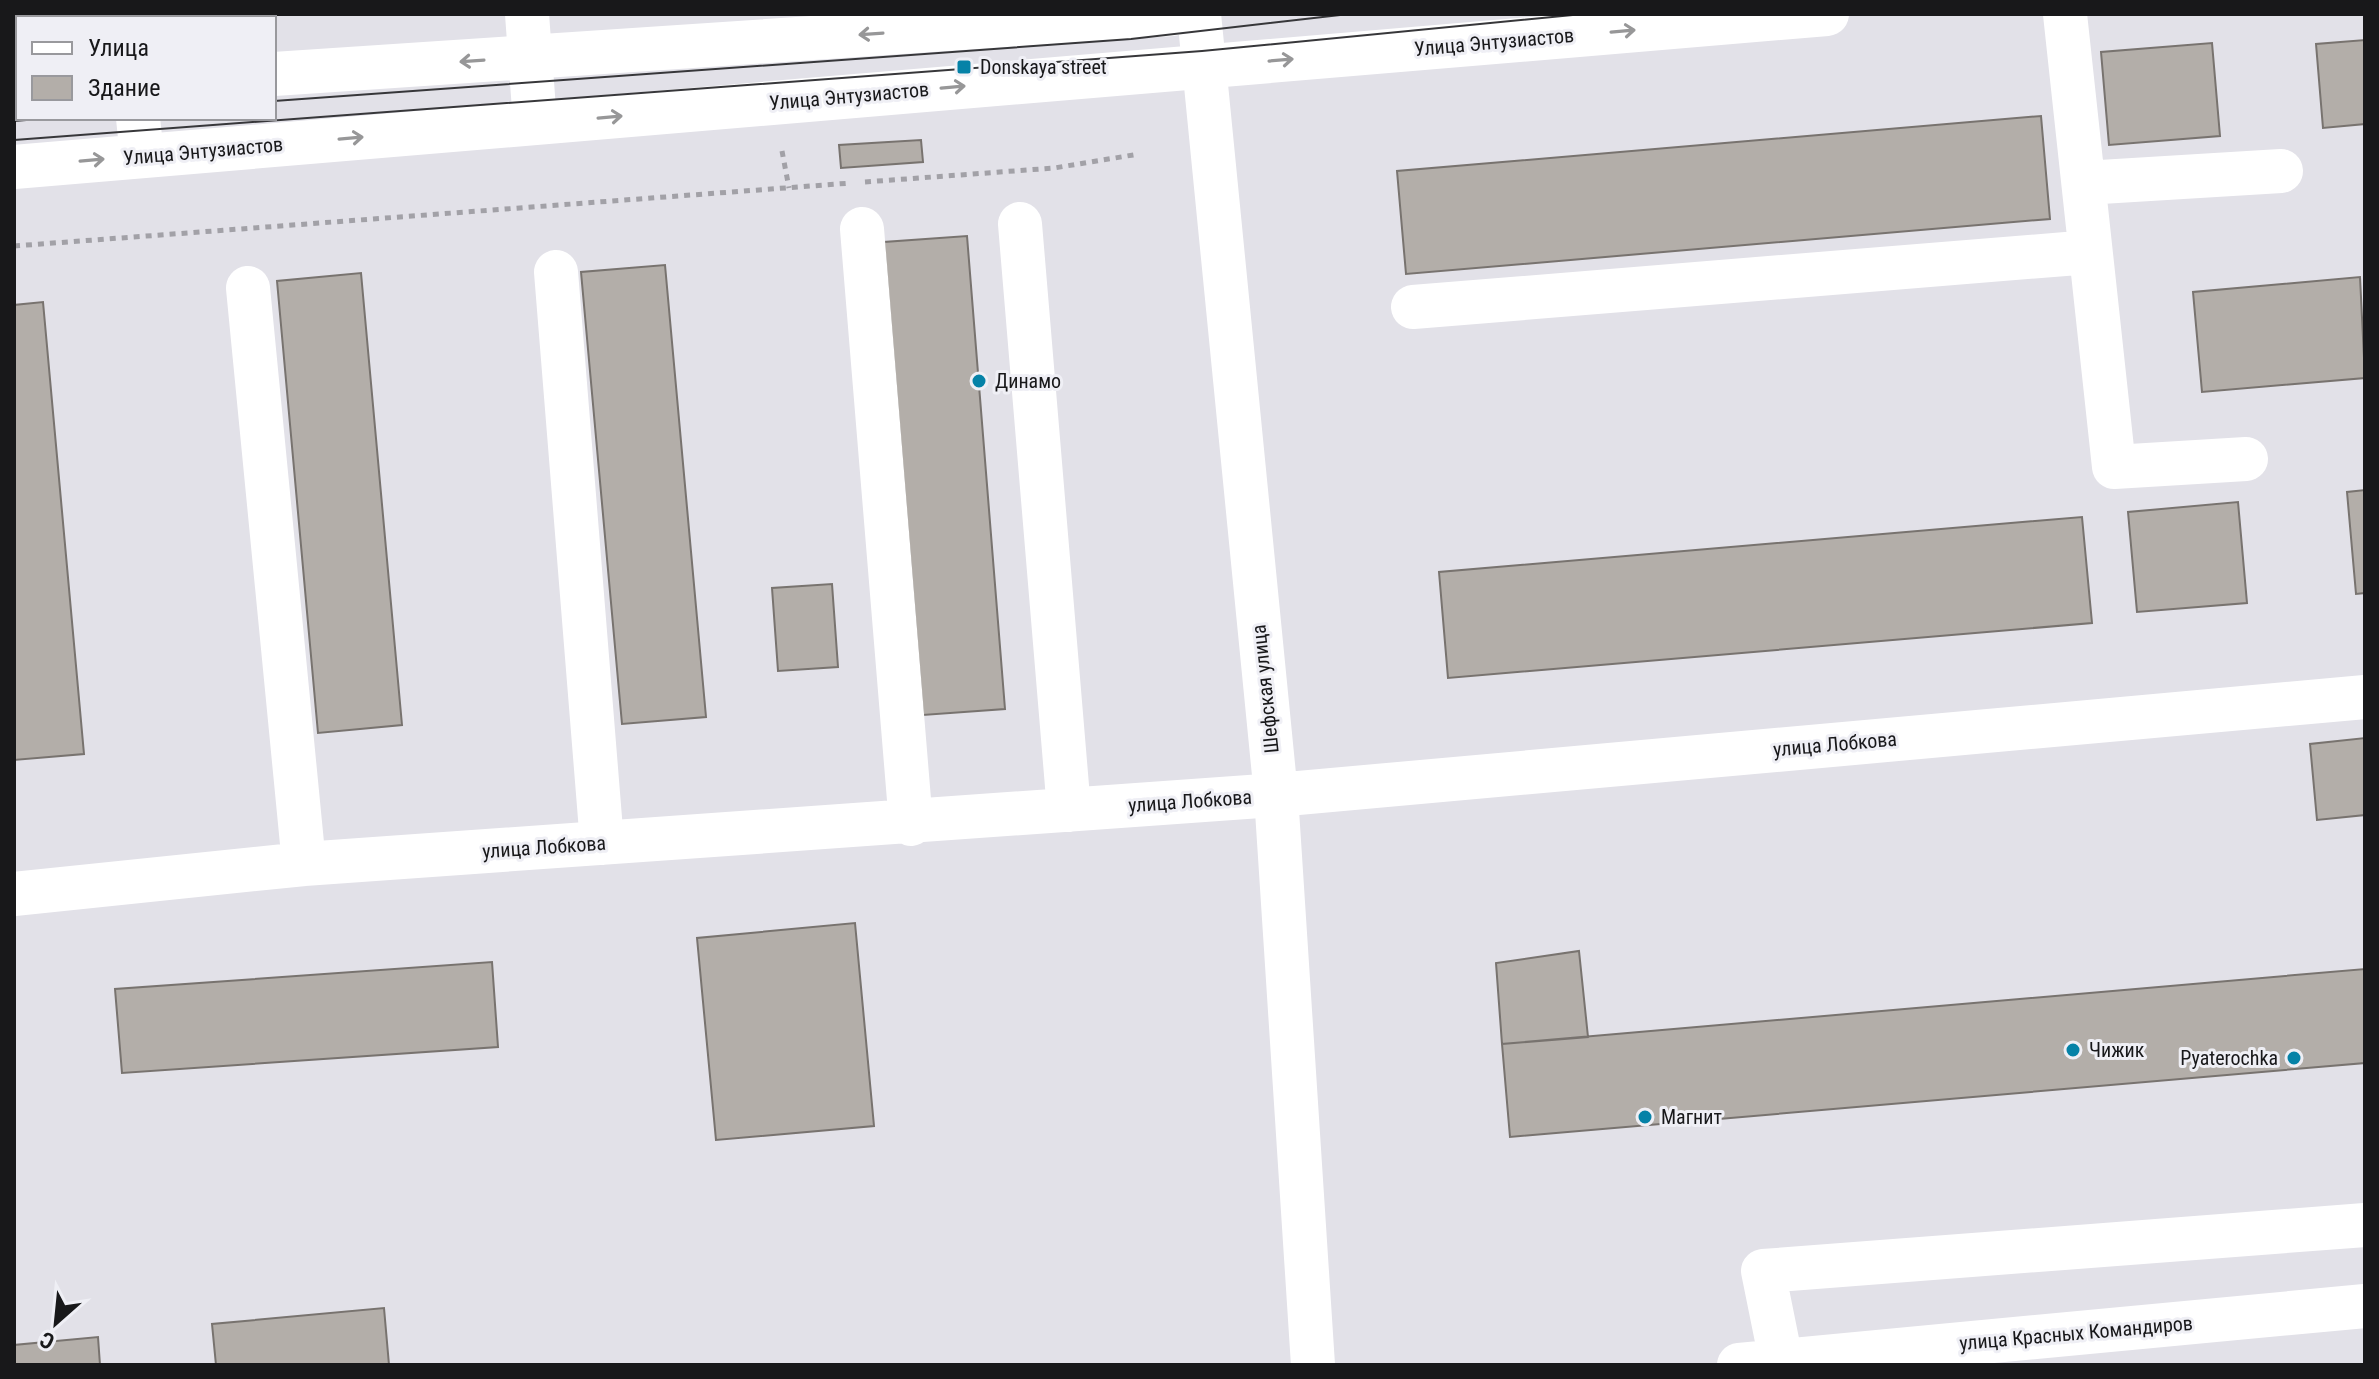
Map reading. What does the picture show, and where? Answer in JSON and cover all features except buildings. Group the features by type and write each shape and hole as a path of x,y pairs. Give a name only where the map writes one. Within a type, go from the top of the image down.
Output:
{"street":[{"path":"527,14 535,123"},
{"path":"276,74 1172,14"},
{"name":"Шефская улица","path":"1199,14 1276,795 1313,1365"},
{"name":"Улица Энтузиастов","path":"14,167 140,137 535,123 1827,14"},
{"path":"2065,14 2114,467 2246,459"},
{"path":"2084,183 2281,171"},
{"path":"1020,224 1069,810"},
{"path":"862,229 911,824"},
{"path":"1413,307 2090,252"},
{"path":"556,272 602,843"},
{"path":"248,288 304,864"},
{"name":"улица Лобкова","path":"14,894 304,864 911,824 1276,795 2365,697"},
{"path":"1782,1363 1763,1271 2365,1225"},
{"name":"улица Красных Командиров","path":"1739,1365 2365,1306"}],"path":[{"path":"782,151 789,188"},
{"path":"14,246 1054,168 1139,154"}],"tram line":[{"path":"276,101 1131,39 1349,14"},
{"path":"14,140 1202,51 1583,14"},
{"path":"14,121 26,120"}],"place":[{"name":"Donskaya street","path":"964,67"},
{"name":"Динамо","path":"979,381"},
{"name":"Чижик","path":"2073,1050"},
{"name":"Pyaterochka","path":"2294,1058"},
{"name":"Магнит","path":"1645,1117"}]}
